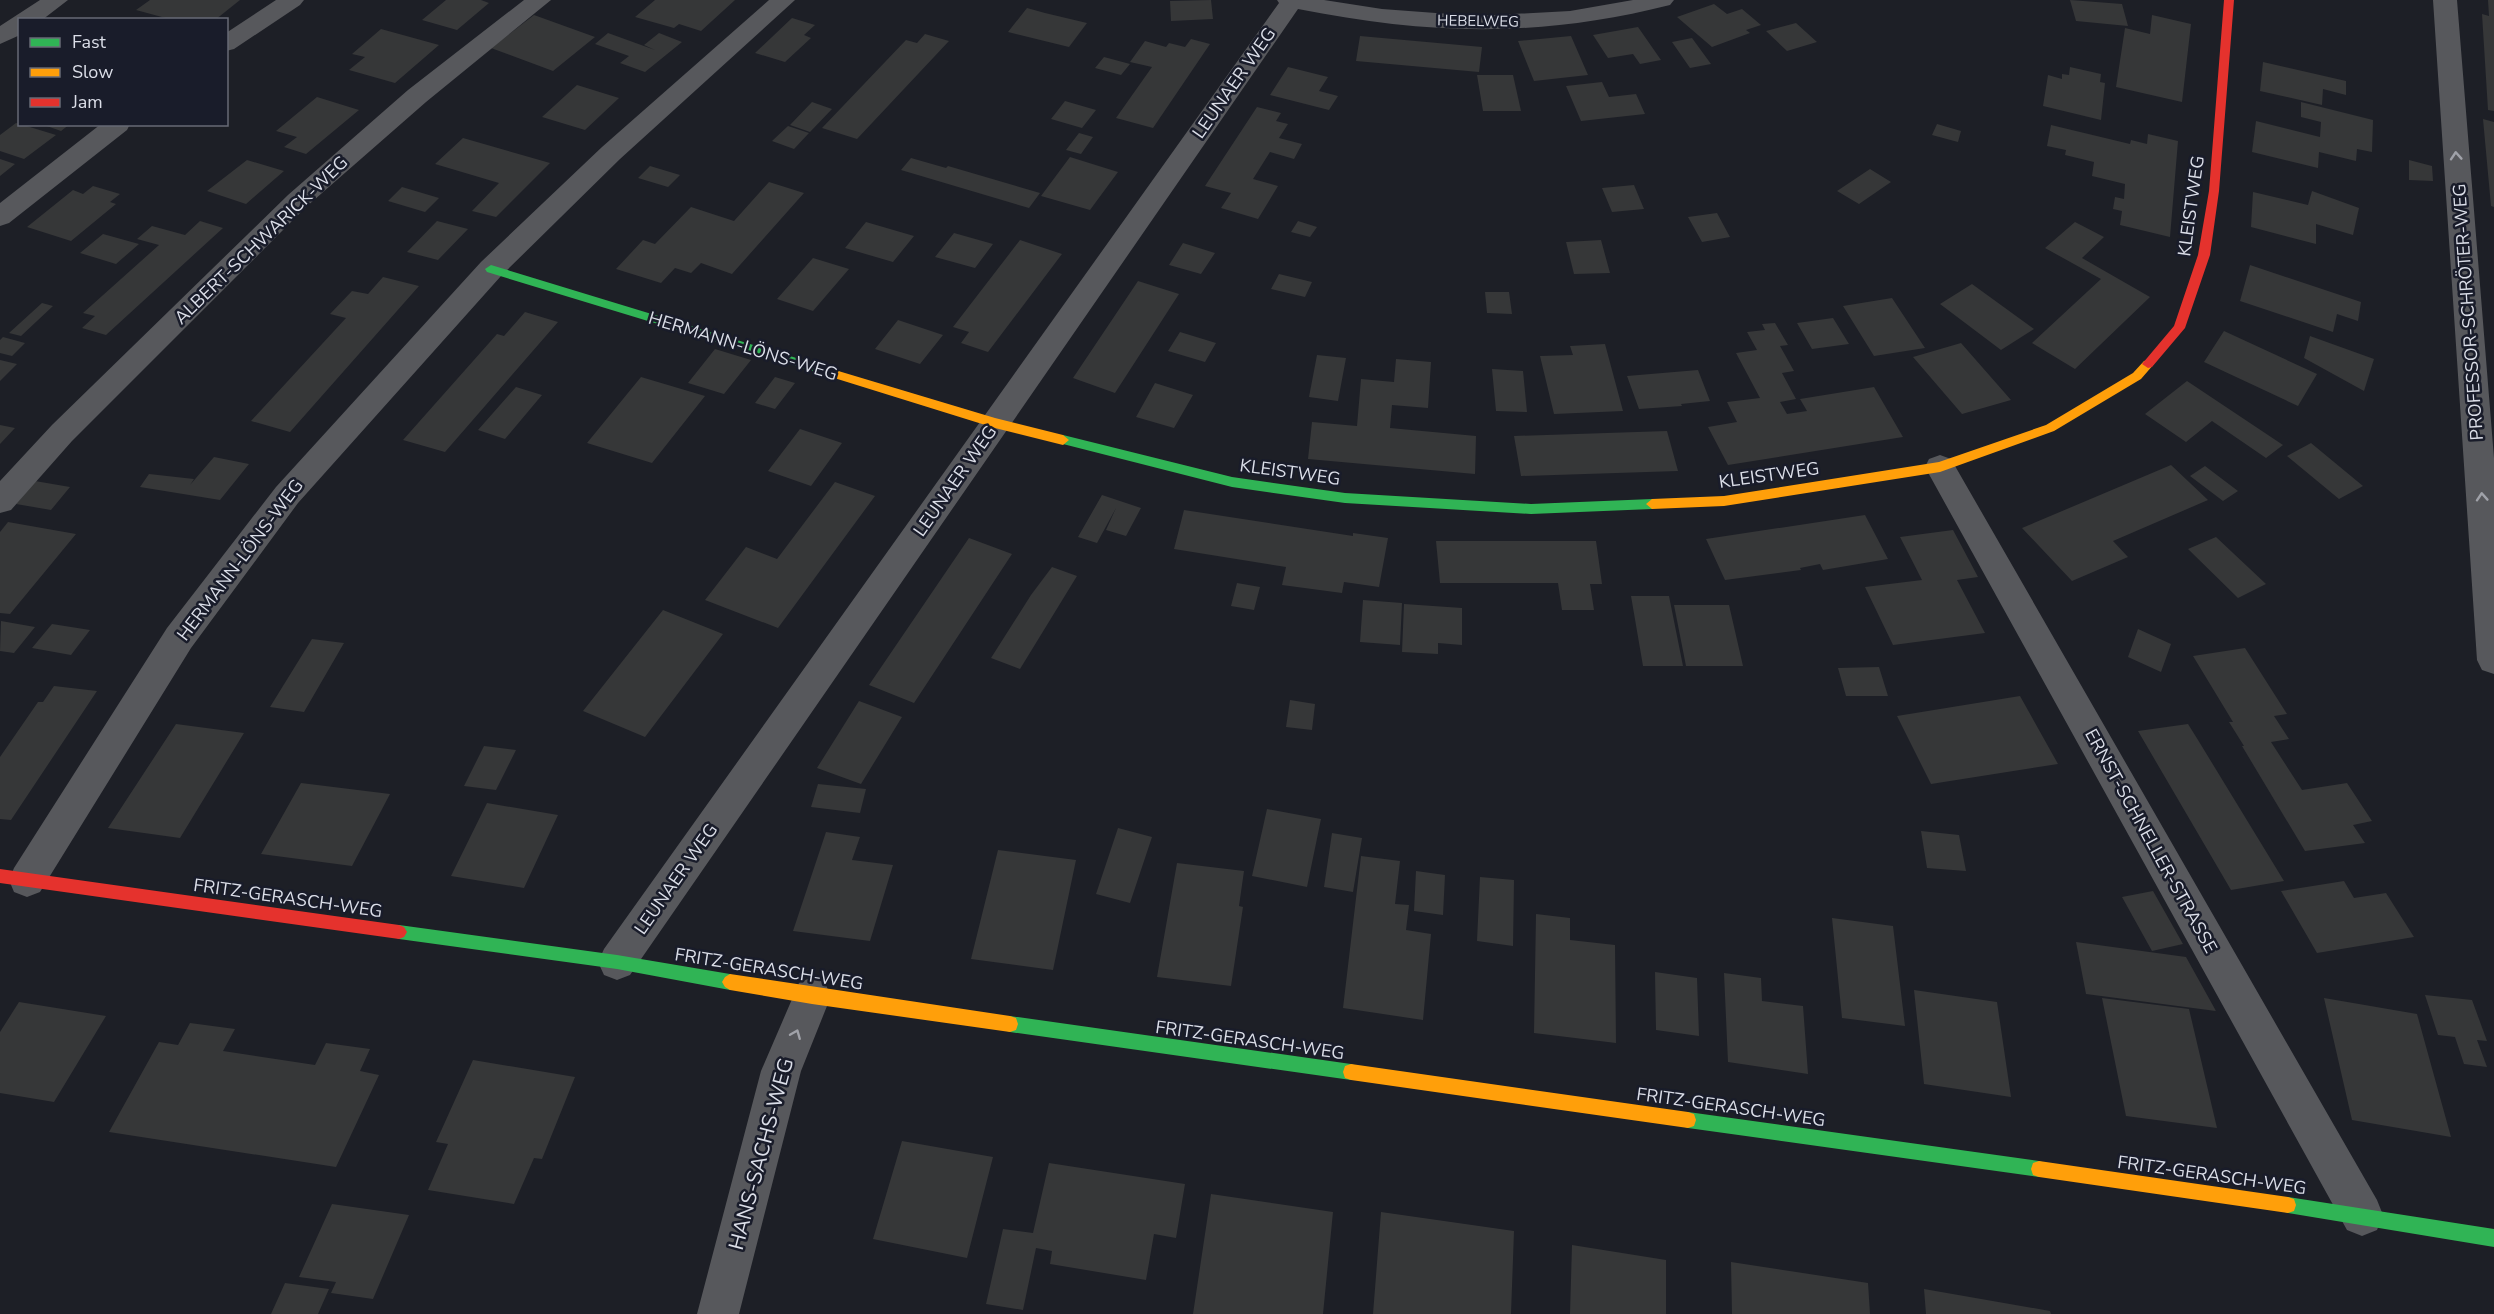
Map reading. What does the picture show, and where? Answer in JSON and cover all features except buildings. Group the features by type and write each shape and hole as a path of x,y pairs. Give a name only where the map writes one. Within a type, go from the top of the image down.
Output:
{"street":[{"path":"29,18 56,0"},
{"path":"228,43 292,0"},
{"name":"ALBERT-SCHWARICK-WEG","path":"0,501 62,433 297,201 417,96 539,0"},
{"name":"HERMANN-LÖNS-WEG","path":"14,878 179,638 280,504 491,269 611,153 783,0"},
{"name":"HEBELWEG","path":"1292,0 1372,14 1432,21 1512,23 1584,18 1662,0"},
{"name":"LEUNAER WEG","path":"617,962 1292,0"},
{"name":"KLEISTWEG","path":"995,423 1232,482 1345,498 1531,509 1724,501 1940,467 2050,428 2137,376 2179,328 2206,244 2214,191 2229,0"},
{"name":"PROFESSOR-SCHRÖTER-WEG","path":"2445,0 2494,660"},
{"path":"0,37 18,25"},
{"path":"0,217 115,126"},
{"name":"HERMANN-LÖNS-WEG","path":"491,269 995,423"},
{"name":"ERNST-SCHNELLER-STRASSE","path":"1940,467 2362,1215"},
{"name":"FRITZ-GERASCH-WEG","path":"14,878 617,962 812,996 2362,1215 2494,1238"},
{"name":"HANS-SACHS-WEG","path":"718,1314 781,1071 812,996"}],"traffic: fast":[{"path":"491,269 835,374"},
{"path":"1063,440 1232,482 1345,498 1531,509 1652,504"},
{"path":"399,932 617,962 730,982"},
{"path":"1010,1024 1351,1072"},
{"path":"1688,1120 2039,1169"},
{"path":"2288,1205 2494,1238"}],"traffic: slow":[{"path":"1652,504 1724,501 1940,467 2050,428 2137,376 2148,364"},
{"path":"835,374 995,423 1063,440"},
{"path":"730,982 1010,1024"},
{"path":"1351,1072 1688,1120"},
{"path":"2039,1169 2288,1205"}],"traffic: jam":[{"path":"2148,364 2179,328 2204,255 2214,191 2229,0"},
{"path":"0,876 399,932"}]}
